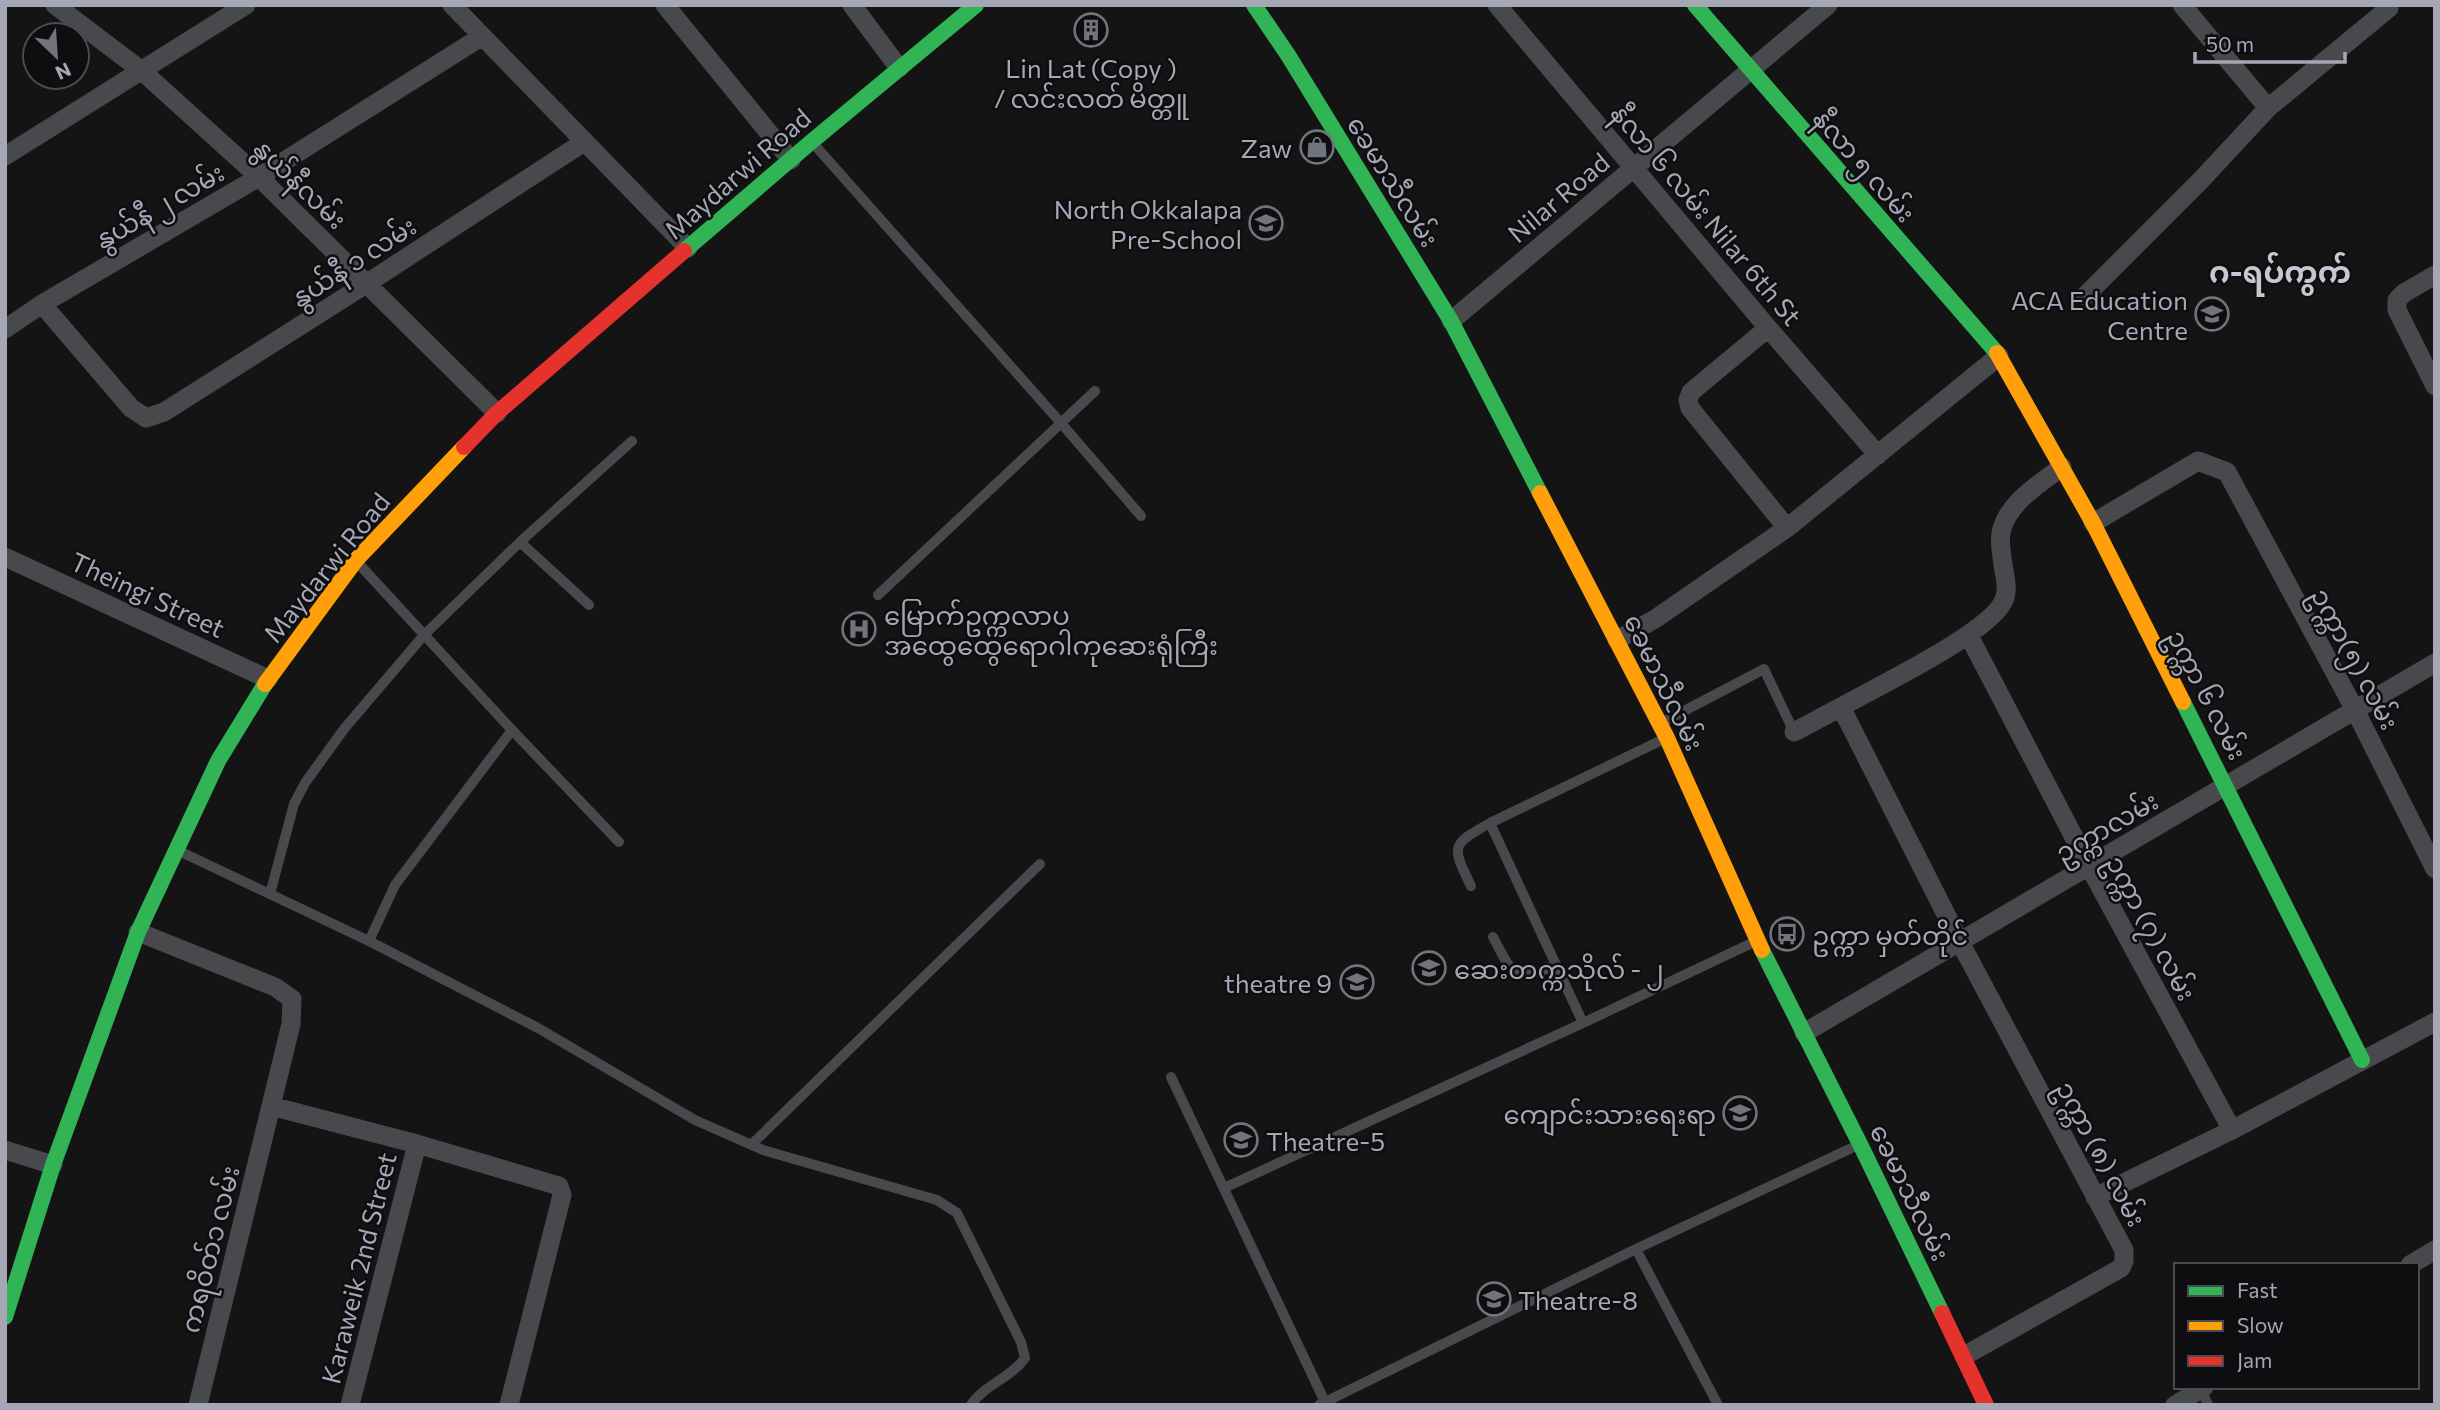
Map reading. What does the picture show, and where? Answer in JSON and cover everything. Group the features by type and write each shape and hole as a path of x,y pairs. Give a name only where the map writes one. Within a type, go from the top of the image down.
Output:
{"street":[{"name":"နွယ်နီလမ်း","path":"55,5 142,71 259,177 497,413"},
{"path":"5,156 246,5"},
{"path":"452,5 688,248"},
{"path":"665,5 791,160"},
{"path":"852,5 898,68"},
{"name":"Maydarwi Road","path":"5,1317 53,1165 138,932 175,849 218,761 268,679 356,560 497,413 811,142 976,5"},
{"name":"ခေမာသီလမ်း","path":"1254,5 1288,55 1451,321 1663,731 1757,940 1860,1144 1986,1405"},
{"name":"နီလာ ၆ လမ်း Nilar 6th St","path":"1497,5 1878,455"},
{"name":"နီလာ ၅ လမ်း","path":"1695,5 1998,356"},
{"name":"Nilar Road","path":"1451,321 1828,5"},
{"path":"2182,5 2268,108"},
{"path":"2085,296 2201,180 2268,108 2390,6"},
{"name":"နွယ်နီ ၂ လမ်း","path":"5,329 259,177 481,37"},
{"name":"နွယ်နီ ၁ လမ်း","path":"43,304 131,408 146,418 164,412 584,142"},
{"path":"2435,275 2397,300 2397,310 2435,386"},
{"path":"1768,328 1690,392 1688,400 1690,408 1787,528"},
{"path":"1617,640 1655,620 1787,528 1998,356"},
{"name":"ဥက္ကာ ၆ လမ်း","path":"1998,356 2094,523 2361,1060"},
{"name":"ဥက္ကာ(၅) လမ်း","path":"2094,523 2198,461 2227,472 2355,710 2435,869"},
{"path":"1794,732 1969,636 1998,610 2005,600 2001,533 2006,519 2029,492 2062,467"},
{"name":"Theingi Street","path":"5,556 268,679"},
{"name":"ဥက္ကာ (၇) လမ်း","path":"1969,636 2089,866 2232,1130"},
{"name":"ဥက္ကာလမ်း","path":"1804,1033 2435,663"},
{"name":"ဥက္ကာ (၈) လမ်း","path":"1841,707 1960,942 2123,1250 2124,1261 2121,1268 1964,1356"},
{"name":"ကရဝိတ်၁ လမ်း","path":"138,932 275,987 292,999 291,1024 198,1405"},
{"path":"2095,1197 2232,1130 2435,1022"},
{"path":"271,1106 417,1144 559,1186 562,1191 509,1405"},
{"name":"Karaweik 2nd Street","path":"349,1405 417,1144"},
{"path":"5,1150 53,1165"},
{"path":"2413,1263 2435,1250"},
{"path":"2175,1405 2204,1394"}],"lane":[{"path":"811,142 1141,516"},
{"path":"878,595 1095,391"},
{"path":"270,894 294,804 305,783 344,729 424,635 520,542 632,441"},
{"path":"520,542 589,605"},
{"path":"356,560 619,842"},
{"path":"1471,886 1456,852 1463,838 1663,731 1764,669 1794,732"},
{"path":"369,941 395,885 512,730"},
{"path":"1490,822 1584,1023"},
{"path":"175,849 369,941 538,1028 695,1120 751,1145 821,1169 937,1200 957,1213 1021,1342 1025,1358 1017,1369 983,1390 971,1405"},
{"path":"751,1145 1040,864"},
{"path":"1493,937 1509,967 1516,972 1534,975 1556,964"},
{"path":"1224,1188 1584,1023 1757,940"},
{"path":"1171,1077 1322,1403 1860,1144"},
{"path":"1636,1250 1718,1405"}],"traffic: fast":[{"path":"684,251 976,5"},
{"path":"1254,5 1288,55 1451,321 1540,493"},
{"path":"1695,5 1997,353"},
{"path":"5,1317 53,1165 138,932 218,761 265,684"},
{"path":"2183,702 2362,1060"},
{"path":"1762,950 1942,1313"}],"traffic: slow":[{"path":"1997,353 2093,523 2183,702"},
{"path":"265,684 356,560 464,447"},
{"path":"1540,493 1667,738 1762,950"}],"traffic: jam":[{"path":"464,447 497,413 684,251"},
{"path":"1942,1313 1986,1405"}],"place":[{"name":"Lin Lat (Copy ) / လင်းလတ် မိတ္တူ","path":"1091,30"},
{"name":"Zaw","path":"1317,147"},
{"name":"North Okkalapa Pre-School","path":"1266,223"},
{"name":"ACA Education Centre","path":"2212,314"},
{"name":"မြောက်ဥက္ကလာပ အထွေထွေရောဂါကုဆေးရုံကြီး","path":"859,629"},
{"name":"ဥက္ကာ မှတ်တိုင်","path":"1787,934"},
{"name":"ဆေးတက္ကသိုလ် - ၂","path":"1429,968"},
{"name":"theatre 9","path":"1357,982"},
{"name":"ကျောင်းသားရေးရာ","path":"1740,1113"},
{"name":"Theatre-5","path":"1241,1140"},
{"name":"Theatre-8","path":"1494,1299"}],"district":[{"name":"ဂ-ရပ်ကွက်","path":"2280,270"}]}
